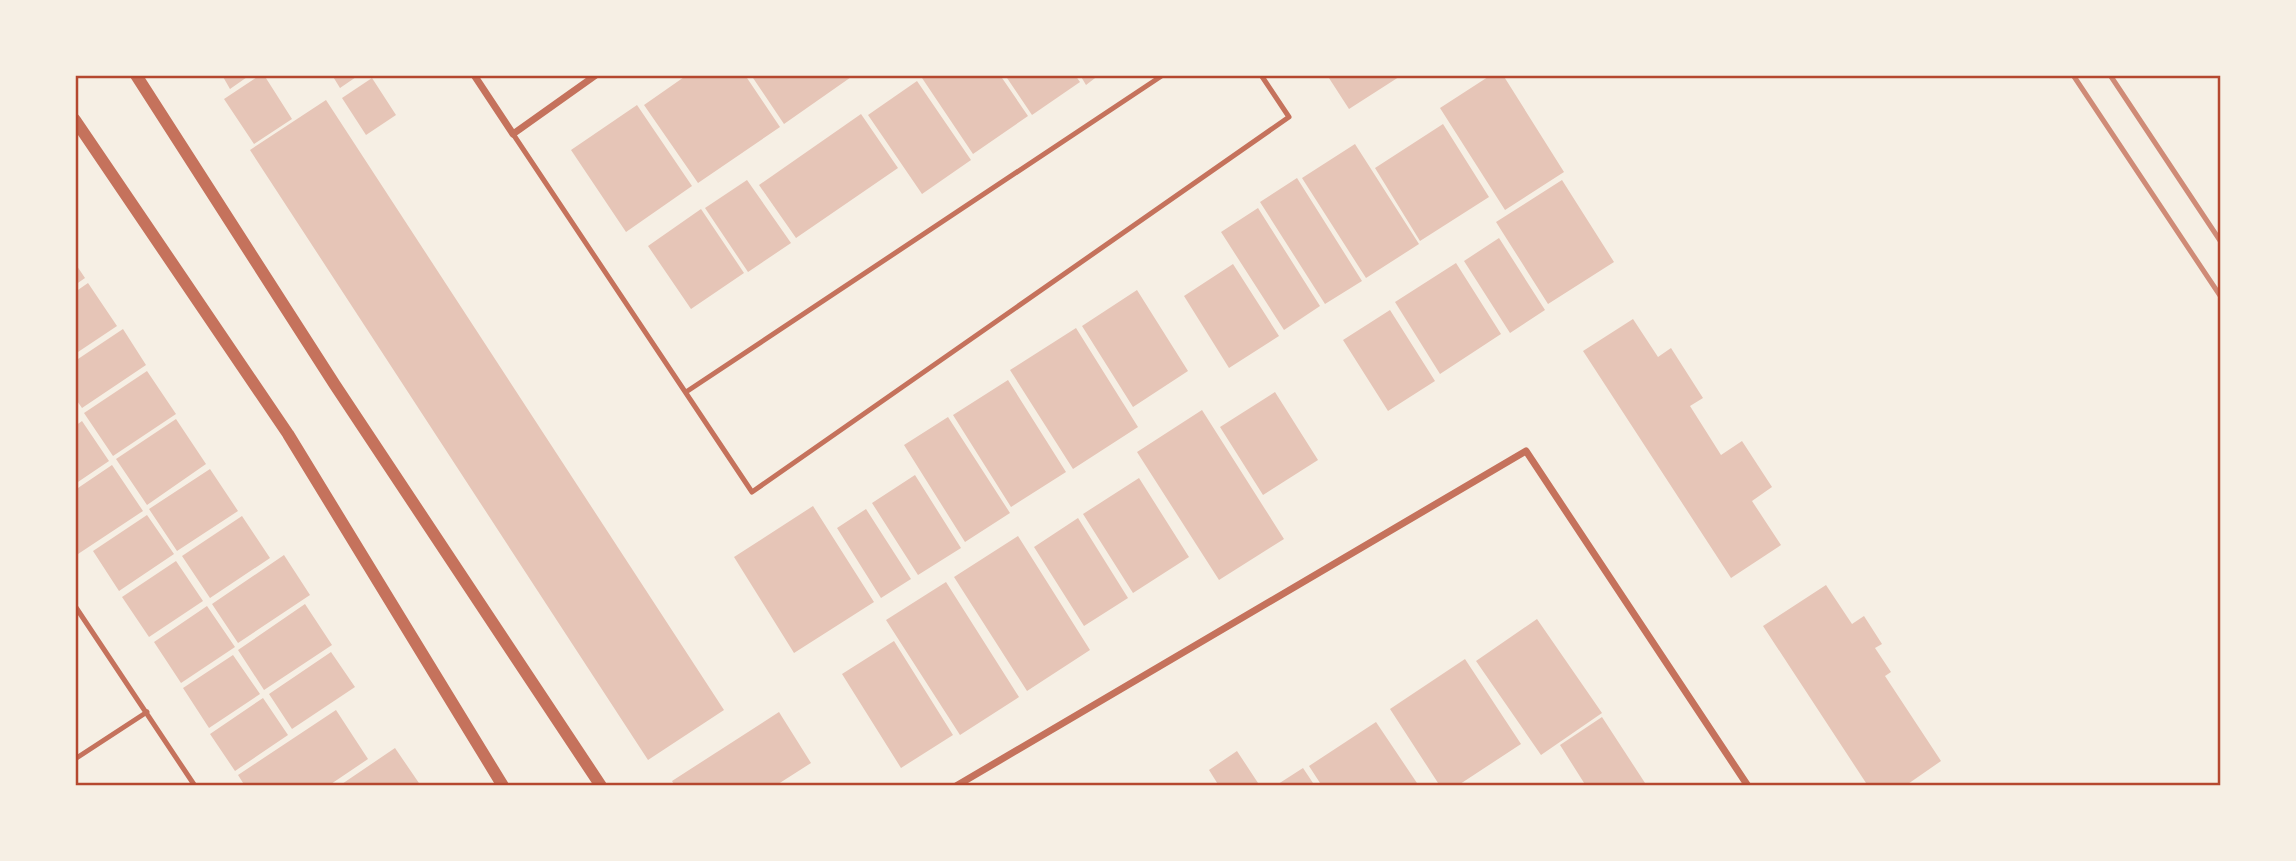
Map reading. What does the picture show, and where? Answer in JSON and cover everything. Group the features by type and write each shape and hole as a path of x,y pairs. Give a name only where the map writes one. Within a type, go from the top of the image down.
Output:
{"street":[{"path":"136,75 594,783"},
{"path":"474,75 513,134 596,75"},
{"path":"75,120 288,434 503,786"},
{"path":"956,786 1526,451 1748,786"}],"lane":[{"path":"686,392 1163,75"},
{"path":"513,134 752,492 1289,117 1261,75"},
{"path":"75,606 195,786"},
{"path":"75,759 147,712"}],"building":[{"path":"222,75 250,75 230,89"},
{"path":"264,75 292,119 254,144 224,99"},
{"path":"332,75 359,75 340,88"},
{"path":"687,75 745,75 780,127 698,183 644,105"},
{"path":"751,75 854,75 784,124"},
{"path":"920,75 1000,75 1028,116 973,154"},
{"path":"1005,75 1075,75 1080,82 1032,115"},
{"path":"1080,75 1099,75 1086,85"},
{"path":"1327,75 1402,75 1349,109"},
{"path":"1491,75 1503,75 1564,172 1505,210 1440,108"},
{"path":"372,78 396,115 366,135 342,98"},
{"path":"917,81 971,160 922,194 868,115"},
{"path":"326,100 724,710 648,760 250,150"},
{"path":"637,105 692,186 626,232 571,150"},
{"path":"861,114 898,168 796,238 759,185"},
{"path":"1443,124 1489,197 1420,241 1375,168"},
{"path":"1355,144 1419,244 1366,278 1302,178"},
{"path":"1297,178 1362,281 1325,304 1260,202"},
{"path":"747,180 791,243 748,272 705,208"},
{"path":"1562,180 1614,262 1548,304 1496,222"},
{"path":"1258,208 1320,306 1284,330 1221,232"},
{"path":"701,209 744,273 691,309 648,246"},
{"path":"1499,238 1545,310 1510,333 1464,261"},
{"path":"75,263 85,278 75,285"},
{"path":"1456,263 1501,334 1440,374 1395,302"},
{"path":"1233,264 1279,336 1229,368 1184,296"},
{"path":"88,283 117,326 75,354 75,292"},
{"path":"1137,290 1188,371 1133,407 1082,326"},
{"path":"1390,310 1435,381 1388,411 1343,340"},
{"path":"1633,319 1658,357 1671,348 1703,398 1690,406 1721,455 1742,441 1772,487 1752,501 1781,545 1731,578 1583,351"},
{"path":"1076,328 1138,427 1073,469 1010,370"},
{"path":"123,329 146,365 82,408 75,398 75,361"},
{"path":"147,371 176,414 113,456 84,413"},
{"path":"1008,380 1066,472 1011,507 953,415"},
{"path":"1275,392 1318,460 1263,495 1220,427"},
{"path":"1202,410 1284,539 1219,580 1137,452"},
{"path":"948,417 1010,513 965,542 904,445"},
{"path":"176,419 206,464 147,505 116,459"},
{"path":"82,421 109,461 75,484 75,426"},
{"path":"112,465 143,511 75,556 75,490"},
{"path":"210,469 238,511 177,551 149,509"},
{"path":"915,475 961,548 918,575 872,503"},
{"path":"1139,478 1189,557 1133,593 1083,514"},
{"path":"813,506 874,602 794,653 734,557"},
{"path":"866,509 911,579 881,598 837,528"},
{"path":"147,515 174,554 119,591 93,551"},
{"path":"242,516 270,558 210,598 182,556"},
{"path":"1078,518 1128,598 1084,626 1034,547"},
{"path":"1018,536 1090,650 1027,691 954,577"},
{"path":"284,555 310,595 238,643 212,604"},
{"path":"176,561 203,601 149,637 122,597"},
{"path":"946,582 1019,697 960,735 886,620"},
{"path":"1826,585 1852,624 1864,616 1882,644 1875,648 1891,672 1885,676 1941,761 1905,786 1868,786 1763,626"},
{"path":"305,604 332,645 264,690 238,650"},
{"path":"207,606 235,647 181,683 154,642"},
{"path":"1537,619 1602,713 1541,755 1476,661"},
{"path":"894,641 953,735 901,768 842,674"},
{"path":"331,652 355,687 292,729 269,694"},
{"path":"233,655 260,694 209,728 183,688"},
{"path":"1465,659 1521,744 1457,786 1440,786 1390,709"},
{"path":"263,698 288,735 235,771 210,734"},
{"path":"336,710 368,759 328,786 245,786 238,775"},
{"path":"779,712 811,763 775,786 675,786 672,781"},
{"path":"1602,717 1647,786 1586,786 1560,745"},
{"path":"1376,722 1419,786 1322,786 1309,766"},
{"path":"395,748 421,786 339,786"},
{"path":"1237,751 1260,786 1219,786 1209,770"},
{"path":"1303,768 1315,786 1275,786"}],"railway":[{"path":"2073,75 2221,297"},
{"path":"2110,75 2221,242"}]}
